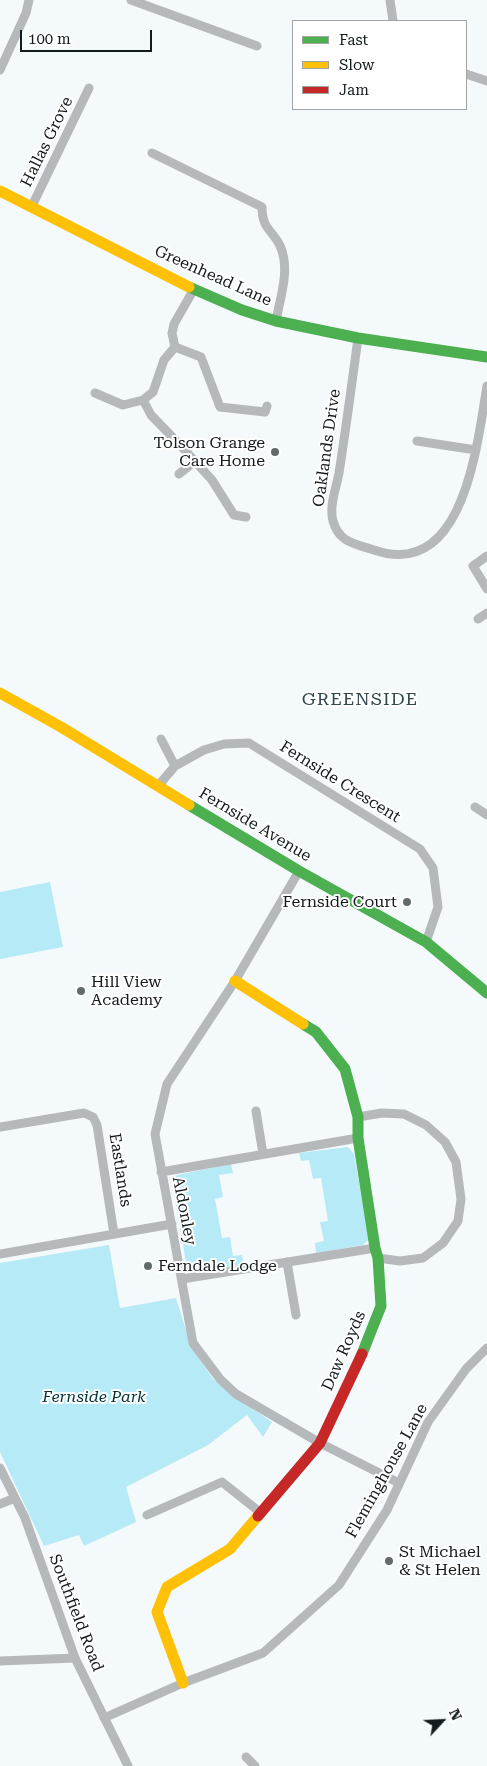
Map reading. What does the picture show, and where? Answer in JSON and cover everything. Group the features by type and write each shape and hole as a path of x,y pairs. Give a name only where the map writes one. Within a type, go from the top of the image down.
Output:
{"street":[{"path":"0,70 26,13 29,0"},
{"path":"131,0 148,2 256,46"},
{"path":"390,0 393,20"},
{"path":"467,74 487,81"},
{"name":"Hallas Grove","path":"31,208 89,88"},
{"path":"152,153 262,207 262,218 265,227 281,247 284,258 283,284 276,321"},
{"name":"Greenhead Lane","path":"0,191 194,289 242,310 276,321 358,338 487,357"},
{"path":"175,347 172,333 174,324 194,289"},
{"name":"Oaklands Drive","path":"358,338 339,475 332,504 333,520 337,531 343,539 385,554 408,554 426,548 443,532 457,511 468,485 487,386"},
{"path":"95,393 123,405 143,400 153,392 164,360 175,347"},
{"path":"175,347 201,357 220,407 265,412 267,406"},
{"path":"143,400 151,415 212,480 234,515 246,517"},
{"path":"417,441 476,450"},
{"path":"179,474 194,462"},
{"path":"487,556 474,566 487,589"},
{"path":"478,619 487,613"},
{"name":"Fernside Avenue","path":"0,693 299,870 426,942 487,993"},
{"path":"161,739 175,766"},
{"name":"Fernside Crescent","path":"158,786 175,766 204,750 224,744 249,743 420,849 433,868 438,907 426,942"},
{"path":"475,808 487,815"},
{"name":"Aldonley","path":"299,870 235,980 167,1084 155,1134 161,1172 193,1343 220,1380 236,1394 320,1443 399,1483"},
{"name":"Daw Royds","path":"183,1684 157,1612 167,1587 230,1549 320,1443 370,1337 382,1306 376,1253 358,1138 358,1117 345,1069 316,1032 235,980"},
{"path":"256,1111 263,1154"},
{"name":"Eastlands","path":"0,1127 84,1113 93,1117 98,1125 114,1234"},
{"path":"182,1279 286,1262 376,1253 400,1262 423,1258 443,1243 458,1221 461,1198 456,1162 445,1142 426,1125 404,1114 382,1113 358,1117"},
{"path":"161,1172 358,1138"},
{"path":"0,1254 172,1224"},
{"path":"286,1262 296,1316"},
{"name":"Fleminghouse Lane","path":"104,1718 183,1684 263,1653 339,1585 387,1510 428,1422 466,1369 487,1348"},
{"name":"Southfield Road","path":"0,1468 25,1518 75,1658 128,1766"},
{"path":"146,1515 222,1482 261,1513"},
{"path":"0,1504 15,1498"},
{"path":"0,1661 75,1658"},
{"path":"246,1757 255,1766"}],"green space":[{"path":"50,882 63,947 0,959 0,892"},
{"path":"348,1147 354,1154 369,1239 363,1245 316,1253 315,1243 324,1241 320,1222 328,1221 321,1178 313,1179 309,1160 301,1161 299,1153"},
{"path":"231,1164 233,1173 219,1175 223,1197 215,1199 222,1238 230,1237 233,1256 242,1255 244,1264 192,1273 187,1268 172,1181 177,1175"},
{"name":"Fernside Park","path":"109,1245 120,1308 176,1298 191,1346 213,1379 239,1400 272,1422 263,1437 247,1415 208,1445 126,1487 136,1522 84,1546 79,1535 44,1546 0,1452 0,1263"}],"traffic: fast":[{"path":"189,287 242,310 276,321 358,338 487,357"},
{"path":"189,805 299,871 426,942 487,993"},
{"path":"303,1024 316,1032 345,1069 358,1117 358,1138 378,1258 381,1306 362,1354"}],"traffic: slow":[{"path":"0,191 189,287"},
{"path":"0,693 61,727 189,805"},
{"path":"235,981 303,1024"},
{"path":"183,1683 157,1612 167,1587 230,1549 258,1516"}],"traffic: jam":[{"path":"258,1516 320,1443 362,1354"}],"place":[{"name":"Tolson Grange Care Home","path":"275,452"},
{"name":"Fernside Court","path":"407,902"},
{"name":"Hill View Academy","path":"81,991"},
{"name":"Ferndale Lodge","path":"148,1266"},
{"name":"St Michael & St Helen","path":"389,1561"}],"district":[{"name":"GREENSIDE","path":"360,700"}]}
